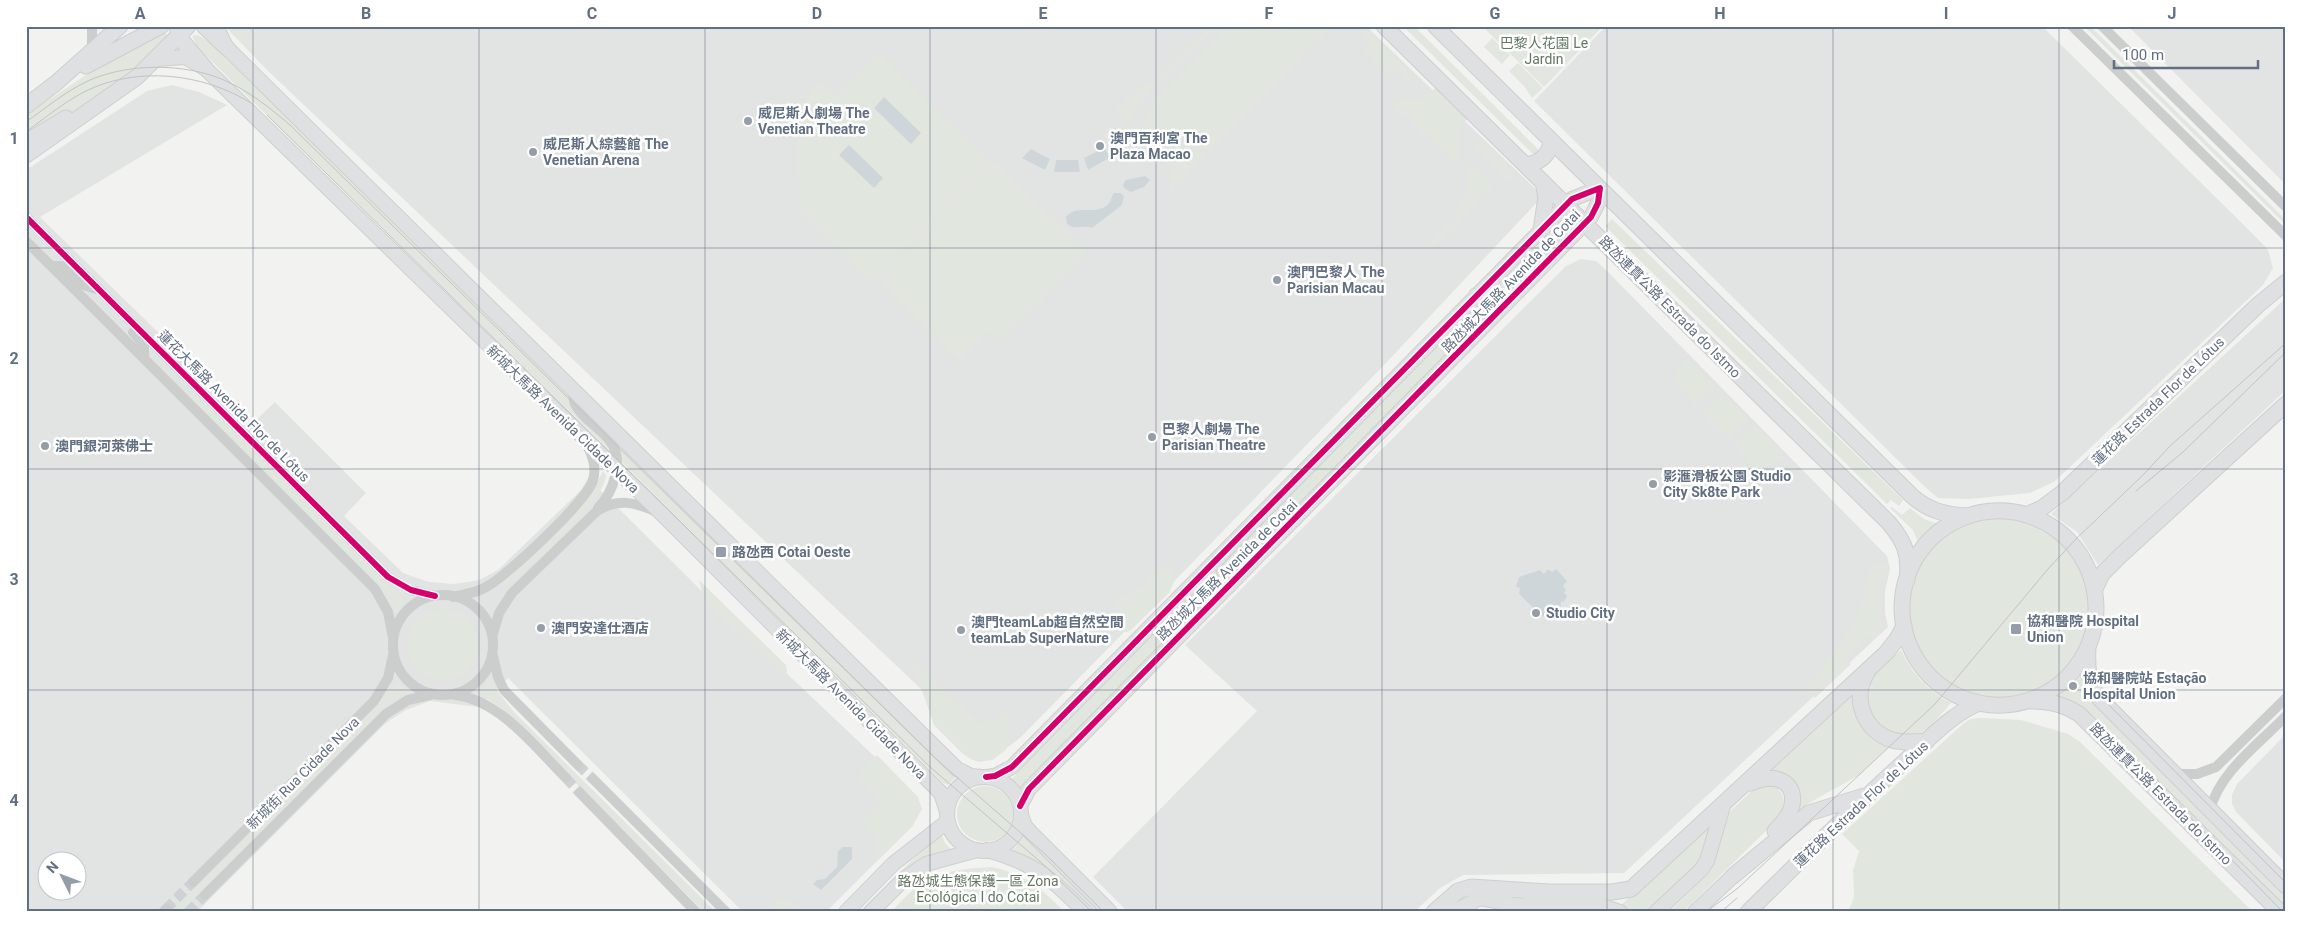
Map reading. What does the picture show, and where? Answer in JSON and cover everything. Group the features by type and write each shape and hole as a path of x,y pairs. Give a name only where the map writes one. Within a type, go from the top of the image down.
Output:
{"main road":[{"path":"26,106 56,83 120,26"},
{"path":"56,83 130,41 161,26"},
{"path":"204,26 226,47"},
{"name":"新城大馬路 Avenida Cidade Nova","path":"216,26 226,47 957,769 971,776 984,777"},
{"name":"路氹連貫公路 Estrada do Istmo","path":"1384,26 1889,523 1900,536 1907,554 1909,563 1906,580"},
{"path":"1435,26 1921,504 1941,513 1969,516"},
{"path":"26,155 137,77 157,59 181,29"},
{"path":"181,29 189,51 205,68"},
{"name":"新城大馬路 Avenida Cidade Nova","path":"157,59 185,58 205,68 584,440 663,515 718,573 941,793 948,816"},
{"path":"26,142 59,121 87,113"},
{"path":"1526,166 1541,160 1550,147 1551,140"},
{"path":"1540,230 1546,197 1543,182"},
{"name":"路氹城大馬路 Avenida de Cotai","path":"984,777 995,776 1012,767 1566,204 1586,192 1600,188 1595,210 1585,223 1029,789 1020,810"},
{"name":"蓮花路 Estrada Flor de Lótus","path":"2026,515 2042,508 2062,493 2258,305 2285,282"},
{"path":"1476,295 1489,299 1494,306 1496,314"},
{"path":"2094,589 2102,574 2120,556 2286,404"},
{"path":"2007,511 2026,515 2056,529 2071,542 2081,556 2094,589 2095,623 2088,647 2074,670 2061,683 2029,700 2004,705 1980,703 1958,696 1938,684 1928,675 1910,648 1902,611 1906,580 1916,559 1930,540 1948,526 1969,516 2007,511"},
{"path":"1208,568 1210,576 1215,583 1228,587"},
{"path":"1434,912 1458,891 1471,888 1549,892 1626,891 1634,887 1872,667 1893,646 1904,626"},
{"name":"路氹連貫公路 Estrada do Istmo","path":"2088,647 2087,662 2094,690 2105,704 2286,886"},
{"path":"1872,667 1864,678 1860,695 1860,706 1866,720 1875,731 1893,740 1927,741"},
{"name":"路氹連貫公路 Estrada do Istmo","path":"2029,700 2056,703 2079,714 2280,912"},
{"name":"蓮花路 Estrada Flor de Lótus","path":"1748,912 1872,791 1927,741 1955,716 1980,703"},
{"path":"1085,912 1050,878 1035,868 982,850 967,847 958,840 952,831 948,816 952,796 962,784 984,777 998,779 1008,785 1016,795 1025,826 1110,912"},
{"path":"1733,876 1785,820 1792,804 1787,785 1775,778 1761,778 1742,788"},
{"path":"1695,912 1733,876 1809,812 1857,798 1872,791"},
{"path":"1656,912 1701,870 1707,861 1723,806"},
{"path":"871,912 904,879 926,864 1006,843 1019,826 1020,810"},
{"path":"846,912 893,864 948,816"},
{"path":"1454,912 1480,898 1514,905 1603,906 1620,912"}],"street":[{"path":"92,26 92,52"},
{"path":"2072,26 2286,236"},
{"path":"2102,26 2286,208"},
{"path":"26,163 42,144"},
{"name":"蓮花大馬路 Avenida Flor de Lótus","path":"26,217 388,577 411,590 435,596"},
{"path":"26,241 374,589 388,612 393,638 393,652 398,669 403,677 417,689 434,695 450,695 477,700 500,713 566,778"},
{"path":"51,266 64,267 84,285 105,295 113,311 144,345 144,359"},
{"path":"492,636 495,623 504,604 608,496 616,470 614,446 578,408 571,388"},
{"path":"452,597 486,588 524,559 590,487 595,465 584,440"},
{"path":"588,518 607,505 625,502 663,515"},
{"path":"524,559 539,550 552,554"},
{"path":"393,638 398,623 407,610 420,601 435,596 452,597 459,598 475,606 486,620 492,636 494,664 504,690 578,764"},
{"path":"450,695 461,692 479,680 490,660 493,650"},
{"name":"新城街 Rua Cidade Nova","path":"193,882 374,701 388,678 393,652"},
{"name":"新城街 Rua Cidade Nova","path":"206,895 386,714 408,700 434,695"},
{"path":"2174,774 2197,774 2216,767 2286,698"},
{"path":"2210,811 2216,791 2224,780 2286,716"},
{"path":"593,779 726,912"},
{"path":"580,792 696,912"}],"shaded area":[{"path":"225,26 1366,26 1543,196 1385,364 1193,562 1020,738 1001,750 975,740 266,69"},
{"path":"1606,26 2042,26 2262,243 2268,250 2273,268 2263,285 2054,482 2030,493 1969,499 1938,498 1534,101"},
{"path":"2128,26 2286,26 2286,185"},
{"path":"172,85 199,92 227,105 40,217 252,424 275,402 366,493 344,516 403,573 429,582 454,584 479,580 498,570 581,490 588,478 745,634 910,790 902,836 826,912 743,912 508,678 479,707 430,701 406,710 386,723 197,912 26,912 26,170 147,91"},
{"path":"884,97 921,133 911,144 874,108"},
{"path":"849,145 883,178 874,188 839,155"},
{"path":"1104,148 1111,157 1088,170 1084,158"},
{"path":"1031,149 1050,159 1045,170 1022,158"},
{"path":"1056,160 1078,160 1080,172 1054,172"},
{"path":"1145,176 1150,180 1144,187 1131,192 1124,188 1123,184 1126,180"},
{"path":"1114,193 1120,193 1124,196 1122,205 1092,228 1073,227 1067,224 1066,217 1070,213 1080,210 1101,209 1109,203"},
{"name":"Studio City","path":"1581,259 1596,261 1603,267 1887,556 1890,569 1885,591 1885,613 1888,627 1624,873 1463,875 1440,888 1414,912 1128,912 1093,877 1257,711 1185,645 1566,266"},
{"path":"2286,298 2286,390 2098,565 2077,532 2051,514"},
{"path":"1548,569 1552,572 1556,569 1567,581 1563,586 1566,590 1564,593 1567,596 1564,602 1561,601 1560,616 1557,614 1552,618 1542,616 1519,594 1520,588 1516,587 1519,577 1540,570 1544,574"},
{"path":"2286,734 2286,863 2236,812 2232,804 2232,795 2237,784"},
{"path":"843,847 852,847 852,859 821,890 813,884 817,880 825,879 837,867 838,851"}],"green space":[{"path":"228,26 247,26 243,32 256,44 249,50 231,33"},
{"path":"1210,26 1217,26 1155,86 1135,113 1131,125 1115,110 1144,82 1149,86"},
{"path":"1228,26 1330,28 1169,193 1172,172 1142,142 1141,129 1143,122 1158,98"},
{"path":"1356,26 1363,26 1413,77 1413,82 1411,83 1396,68 1388,75 1364,50 1372,42"},
{"path":"1403,26 1414,26 1540,151 1535,156"},
{"name":"巴黎人花園 Le Jardin","path":"1482,26 1603,26 1544,87"},
{"path":"2084,26 2090,26 2286,220 2286,225"},
{"path":"163,32 169,36 147,62 84,109 65,114 26,137 26,115 116,55"},
{"path":"198,35 213,45 953,773 955,778 948,785 943,783 639,479 199,49 192,36"},
{"path":"1492,38 1510,55 1502,64 1484,47"},
{"path":"878,54 991,163 872,283 799,211 797,118 802,102 822,81 837,96"},
{"path":"1518,63 1543,88 1532,98 1524,86 1509,71"},
{"path":"1437,85 1471,116 1458,128 1459,154 1454,163 1392,104 1402,98 1424,99"},
{"path":"1475,141 1482,143 1514,175 1509,180 1472,144"},
{"path":"1468,161 1493,185 1429,251 1426,248 1458,216 1454,211 1463,200 1469,182"},
{"path":"995,162 1088,253 1001,341 988,333 982,336 959,359 879,279"},
{"path":"1612,219 1903,500 1899,506 1891,500 1887,504 1605,226"},
{"path":"1554,229 1562,236 1497,302 1495,296 1490,294"},
{"path":"1479,305 1485,308 1484,316 1223,580 1217,579 1215,571"},
{"path":"1688,359 1714,385 1695,406 1675,383 1679,368"},
{"path":"195,392 406,601 393,616 389,599 381,588 189,397"},
{"path":"1721,394 1748,418 1728,438 1703,414"},
{"path":"1754,426 1783,453 1782,458 1756,470 1735,446"},
{"path":"603,471 606,475 603,486 580,516 547,550 506,587 499,582 592,492"},
{"path":"1892,507 1902,515 1910,508 1924,519 1939,524 1919,545 1913,530 1890,508"},
{"path":"1999,516 2017,518 2034,523 2063,543 2083,572 2088,589 2090,607 2088,625 2083,642 2063,671 2034,691 2017,696 1999,698 1981,696 1964,691 1935,671 1915,642 1910,625 1908,607 1910,589 1915,572 1935,543 1964,523 1981,518"},
{"path":"1879,563 1886,563 1887,572 1881,602 1884,627 1872,638 1868,635 1846,659 1851,664 1815,698 1804,688 1829,660 1850,630 1863,602 1867,577 1873,567"},
{"path":"1166,565 1171,566 1177,575 1169,593 1131,630 1127,632 1103,630 1125,615 1112,602 1134,592"},
{"path":"699,580 786,665 785,677 707,603 703,597"},
{"path":"1206,582 1208,587 1213,590 1019,789 1010,781"},
{"path":"443,609 457,612 469,619 476,631 479,645 476,659 469,671 457,678 443,681 429,678 417,671 410,659 407,645 410,631 417,619 429,612"},
{"path":"1901,650 1910,667 1921,681 1951,703 1924,731 1914,735 1903,736 1882,728 1874,720 1866,701 1871,679 1881,667"},
{"path":"911,659 981,725 989,717 994,722 1011,707 1007,728 1009,742 1006,750 992,760 978,762 963,754 934,725"},
{"path":"2085,670 2086,678 2286,891 2286,912 2056,697 2072,685"},
{"path":"491,678 495,688 514,712 716,912 704,912 501,708 484,697 474,695"},
{"path":"399,682 413,693 399,696 389,703 181,912 171,912"},
{"path":"1855,693 1892,744 1859,775 1809,803 1789,821 1782,773 1772,770"},
{"path":"1971,719 2021,720 2068,734 2079,741 2253,912 1848,912 1854,897 1853,870 1859,851 1842,834 1964,723"},
{"path":"877,755 918,797 922,809 912,827 876,862 875,837 862,821 881,801 857,777"},
{"path":"1768,783 1775,786 1784,798 1783,807 1778,819 1683,912 1669,912 1708,874 1714,864 1724,817 1758,785"},
{"path":"979,786 991,786 1001,790 1009,798 1013,814 1009,830 1001,838 991,842 979,842 969,838 961,830 957,820 957,808 961,798 969,790"},
{"path":"1712,821 1705,852 1698,867 1650,912 1620,912 1620,906"},
{"path":"941,832 945,843 951,849 926,858 866,912 859,912"},
{"path":"1025,833 1104,912 1091,912 1054,876 1022,856 1009,852 1016,847"},
{"name":"路氹城生態保護一區 Zona Ecológica I do Cotai","path":"992,867 1024,878 1065,912 891,912 914,889 930,878 952,871"},
{"path":"782,897 788,899 797,908 792,912 763,912 771,904"}],"tunnel":[{"path":"578,765 593,779"},
{"path":"566,778 580,793"},
{"path":"166,909 193,882"},
{"path":"188,912 205,895"}],"tram line":[{"path":"26,122 81,84 106,74 139,68 175,68 208,74 233,84 259,100 290,125 936,759 1045,854 1104,912"},
{"path":"26,132 78,95 106,83 127,78 170,76 191,79 212,85 251,103"},
{"path":"267,115 930,767 1043,864 1092,912"},
{"path":"1706,912 1738,888 1935,704 2048,569 2076,539 2143,475 2170,446 2286,343"},
{"path":"2136,491 2183,452 2286,352"},
{"path":"2105,701 2286,883"},
{"path":"2098,723 2283,912"},
{"path":"1721,912 1737,898"}],"cycle path":[{"path":"986,777 995,776 1012,767 1572,199 1600,188 1598,203 1591,217 1029,789 1020,806"},
{"path":"26,217 388,577 411,590 435,596"}],"place":[{"name":"威尼斯人劇場 The Venetian Theatre","path":"748,121"},
{"name":"澳門百利宮 The Plaza Macao","path":"1100,146"},
{"name":"威尼斯人綜藝館 The Venetian Arena","path":"533,152"},
{"name":"澳門巴黎人 The Parisian Macau","path":"1277,280"},
{"name":"巴黎人劇場 The Parisian Theatre","path":"1152,437"},
{"name":"澳門銀河萊佛士","path":"45,446"},
{"name":"影滙滑板公園 Studio City Sk8te Park","path":"1653,484"},
{"name":"路氹西 Cotai Oeste","path":"721,552"},
{"name":"Studio City","path":"1536,613"},
{"name":"澳門安達仕酒店","path":"541,628"},
{"name":"協和醫院 Hospital Union","path":"2016,629"},
{"name":"澳門teamLab超自然空間 teamLab SuperNature","path":"961,630"},
{"name":"協和醫院站 Estação Hospital Union","path":"2073,686"}]}
